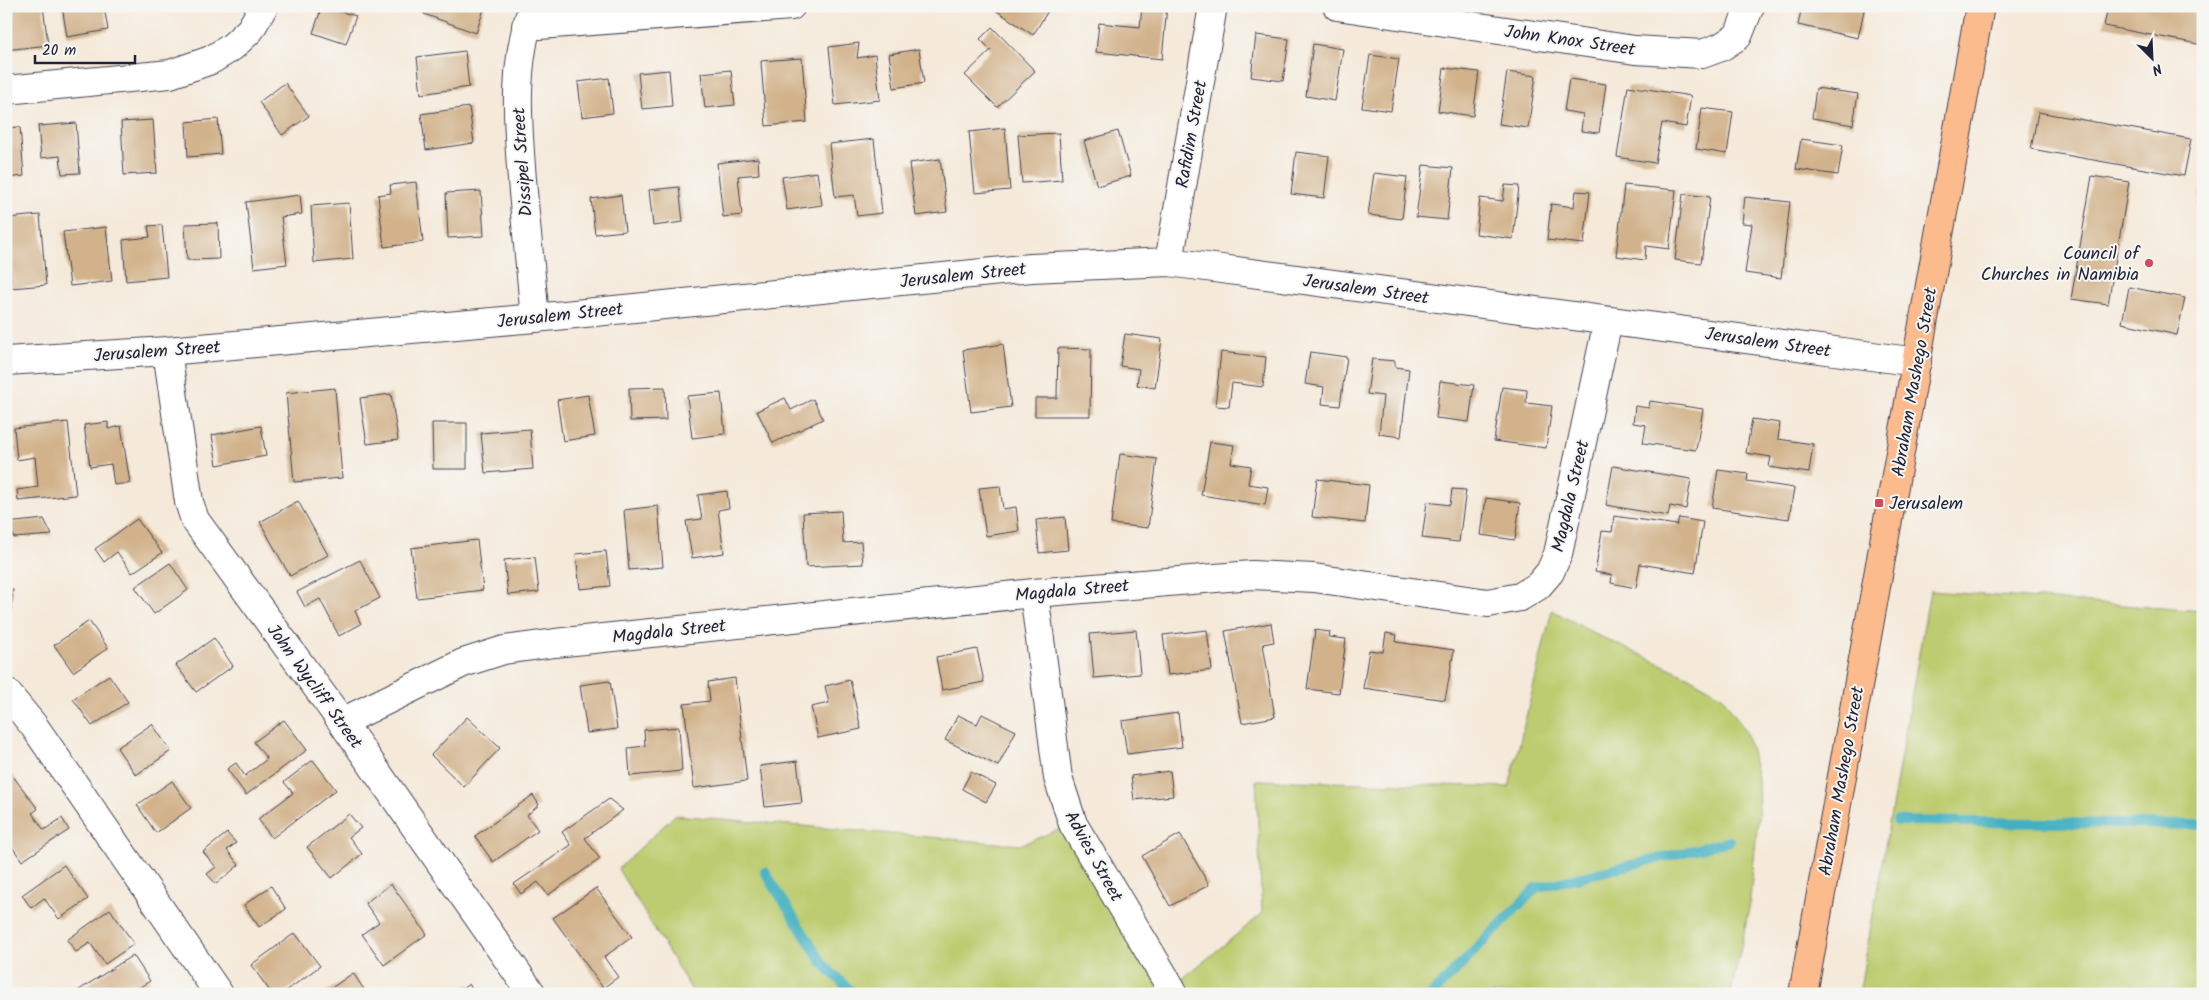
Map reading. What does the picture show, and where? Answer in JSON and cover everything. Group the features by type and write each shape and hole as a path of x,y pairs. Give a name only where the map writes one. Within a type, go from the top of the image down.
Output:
{"main road":[{"name":"Abraham Mashego Street","path":"1803,994 1980,6"}],"street":[{"path":"6,90 170,74 211,60 232,47 250,30 264,6"},
{"path":"529,16 791,6"},
{"name":"Rafidim Street","path":"1169,262 1213,6"},
{"name":"John Knox Street","path":"1337,6 1635,50 1702,54 1721,47 1738,36 1750,6"},
{"name":"Dissipel Street","path":"529,16 517,89 517,124 535,318"},
{"name":"Jerusalem Street","path":"6,361 167,351 535,318 1031,268 1169,262 1917,362"},
{"name":"Magdala Street","path":"342,722 463,663 504,650 564,642 1034,593 1252,575 1314,578 1488,603 1520,596 1538,586 1550,572 1558,554 1608,321"},
{"name":"John Wycliff Street","path":"167,351 189,502 195,520 342,722 532,994"},
{"name":"Advies Street","path":"1034,593 1058,778 1064,802 1072,824 1171,988"},
{"path":"6,692 34,726 219,994"}],"green space":[{"path":"1930,591 2203,611 2203,994 1859,994"},
{"path":"1552,610 1597,635 1687,676 1722,696 1746,732 1758,777 1759,810 1749,908 1731,994 694,994 618,869 675,815 1020,845 1073,824 1171,988 1262,914 1256,780 1509,787"}],"building":[{"path":"6,6 43,6 48,45 6,50"},
{"path":"62,6 104,6 108,30 67,37"},
{"path":"322,6 356,16 346,44 313,33"},
{"path":"427,6 485,6 476,33 424,14"},
{"path":"1000,6 1051,6 1033,35 997,11"},
{"path":"1142,6 1167,6 1162,59 1096,52 1099,23 1140,27"},
{"path":"1802,6 1865,6 1858,38 1798,25"},
{"path":"2108,6 2192,6 2203,8 2203,45 2104,26"},
{"path":"992,27 1035,71 997,107 965,75 991,50 980,39"},
{"path":"1256,35 1289,39 1283,81 1251,77"},
{"path":"859,43 857,58 875,55 880,100 835,105 829,47"},
{"path":"1313,44 1343,49 1335,101 1306,96"},
{"path":"919,49 924,83 894,88 889,54"},
{"path":"465,51 469,87 421,94 417,57"},
{"path":"1370,55 1399,59 1391,111 1362,107"},
{"path":"802,58 807,122 766,126 761,61"},
{"path":"1444,68 1479,72 1473,116 1438,111"},
{"path":"669,70 672,106 642,109 638,73"},
{"path":"731,70 735,105 705,108 701,73"},
{"path":"1507,72 1536,76 1528,128 1499,124"},
{"path":"609,78 613,113 582,117 578,82"},
{"path":"1569,79 1606,84 1599,133 1581,131 1583,114 1564,111"},
{"path":"285,83 309,116 282,135 259,102"},
{"path":"1628,86 1691,96 1686,127 1662,123 1655,163 1617,157"},
{"path":"1816,88 1858,94 1853,125 1812,118"},
{"path":"469,107 474,143 426,150 421,114"},
{"path":"1702,108 1733,112 1727,154 1696,149"},
{"path":"2038,112 2191,139 2184,176 2031,149"},
{"path":"218,119 221,154 188,157 186,122"},
{"path":"153,120 157,173 124,175 121,122"},
{"path":"76,123 80,173 62,174 60,156 41,158 38,126"},
{"path":"20,127 24,176 6,178 6,128"},
{"path":"1005,128 1010,190 975,193 969,132"},
{"path":"1118,131 1131,176 1097,186 1084,141"},
{"path":"1059,133 1062,180 1022,183 1018,135"},
{"path":"874,139 882,213 857,216 854,195 835,197 829,144"},
{"path":"1801,139 1843,145 1838,175 1796,169"},
{"path":"1296,152 1329,156 1324,198 1291,194"},
{"path":"758,158 759,174 738,176 742,215 723,217 717,163"},
{"path":"940,159 947,212 916,216 909,163"},
{"path":"1423,165 1453,168 1447,220 1416,217"},
{"path":"817,172 822,205 787,210 782,177"},
{"path":"1374,173 1407,177 1402,219 1368,215"},
{"path":"2092,176 2129,182 2108,304 2071,299"},
{"path":"2203,181 2203,204 2198,203"},
{"path":"416,182 423,242 384,247 378,195 391,193 390,185"},
{"path":"1505,185 1519,186 1513,239 1476,234 1480,198 1503,201"},
{"path":"1624,185 1676,190 1669,249 1646,246 1645,260 1616,256"},
{"path":"679,187 683,222 653,226 649,190"},
{"path":"481,191 484,236 448,238 446,193"},
{"path":"1576,191 1590,192 1584,244 1547,240 1551,204 1574,207"},
{"path":"1683,194 1710,197 1701,263 1675,260"},
{"path":"300,195 302,214 281,217 287,264 254,268 246,202"},
{"path":"621,195 625,231 595,234 591,199"},
{"path":"1745,197 1790,202 1781,278 1745,273 1752,224 1742,223"},
{"path":"349,203 353,259 314,263 311,206"},
{"path":"40,215 46,285 11,288 6,218"},
{"path":"218,223 219,259 187,260 185,224"},
{"path":"162,225 167,277 126,281 123,240 150,237 148,226"},
{"path":"106,227 112,281 70,286 63,232"},
{"path":"2129,287 2185,298 2177,335 2122,323"},
{"path":"1125,334 1162,339 1155,388 1137,385 1139,369 1120,366"},
{"path":"1003,344 1011,407 971,412 963,350"},
{"path":"1058,348 1091,349 1090,416 1035,416 1035,398 1057,398"},
{"path":"1221,352 1266,357 1263,387 1232,383 1229,407 1215,406"},
{"path":"1310,352 1347,357 1340,406 1322,404 1324,387 1305,384"},
{"path":"1372,359 1395,361 1395,367 1409,369 1401,437 1379,434 1383,396 1367,394"},
{"path":"1440,381 1474,385 1469,422 1436,418"},
{"path":"665,387 666,420 630,421 629,388"},
{"path":"1502,387 1527,390 1526,403 1552,406 1546,448 1494,441"},
{"path":"335,388 342,478 294,482 286,393"},
{"path":"721,393 725,434 692,438 687,396"},
{"path":"391,394 398,440 367,444 360,398"},
{"path":"588,395 595,436 563,441 557,400"},
{"path":"785,398 791,410 813,399 823,419 773,443 757,411"},
{"path":"1650,401 1703,409 1696,450 1643,443 1646,425 1633,423 1635,406 1649,408"},
{"path":"1752,419 1780,423 1778,439 1813,444 1809,473 1769,467 1771,457 1746,453"},
{"path":"68,422 76,495 18,501 17,490 38,487 35,457 17,460 14,428"},
{"path":"108,422 108,429 121,426 130,483 114,485 111,464 90,467 84,425"},
{"path":"432,423 467,423 467,469 433,469"},
{"path":"261,426 266,456 217,465 212,435"},
{"path":"530,429 533,469 485,473 481,433"},
{"path":"1210,442 1234,445 1231,463 1251,466 1248,484 1268,487 1265,505 1201,495"},
{"path":"1120,454 1157,459 1148,528 1111,524"},
{"path":"1613,466 1691,479 1686,509 1670,506 1668,516 1606,505"},
{"path":"1718,470 1748,474 1747,481 1794,488 1789,519 1712,508"},
{"path":"1317,479 1369,485 1365,523 1312,517"},
{"path":"1000,486 1003,509 1016,507 1019,531 986,536 979,488"},
{"path":"1452,489 1466,490 1459,542 1422,538 1427,502 1450,505"},
{"path":"727,491 729,508 718,510 724,553 692,558 686,521 702,519 698,495"},
{"path":"1486,498 1520,503 1515,540 1481,535"},
{"path":"298,501 328,555 290,576 260,522"},
{"path":"658,506 663,567 629,570 624,510"},
{"path":"841,511 843,543 861,542 863,564 806,567 803,513"},
{"path":"1614,516 1677,525 1679,518 1703,522 1695,573 1640,564 1636,588 1611,583 1612,575 1595,572 1602,531 1612,532"},
{"path":"1065,517 1068,550 1039,553 1036,520"},
{"path":"44,519 52,535 14,538 7,523"},
{"path":"137,519 162,553 132,573 117,552 104,562 95,549"},
{"path":"477,540 483,590 417,598 411,548"},
{"path":"606,551 610,586 580,589 576,554"},
{"path":"535,557 539,592 508,595 504,560"},
{"path":"360,560 380,598 355,611 361,624 339,636 320,599 305,607 297,592"},
{"path":"170,563 188,590 154,614 135,587"},
{"path":"6,589 13,590 9,626 6,626"},
{"path":"89,621 108,648 73,672 54,645"},
{"path":"1271,623 1274,642 1263,644 1275,717 1242,723 1225,631"},
{"path":"1136,630 1140,674 1094,678 1090,634"},
{"path":"1207,630 1212,670 1168,675 1163,635"},
{"path":"1315,630 1330,632 1329,637 1346,639 1339,693 1307,689"},
{"path":"1386,633 1397,635 1396,642 1454,650 1445,700 1363,688 1369,650 1383,652"},
{"path":"214,638 233,666 196,692 176,665"},
{"path":"977,649 984,682 942,690 936,657"},
{"path":"109,675 128,702 92,726 73,699"},
{"path":"735,678 747,781 694,788 684,704 710,701 708,682"},
{"path":"850,680 861,729 818,738 811,707 829,703 825,686"},
{"path":"610,681 617,729 587,733 580,685"},
{"path":"1178,713 1182,747 1127,754 1122,721"},
{"path":"982,714 1016,731 998,766 945,740 958,715 977,724"},
{"path":"467,717 500,748 464,787 431,755"},
{"path":"284,720 307,750 246,795 227,769 236,763 245,776 267,759 254,742"},
{"path":"152,724 171,751 136,775 117,748"},
{"path":"679,727 682,771 630,776 628,748 645,746 644,730"},
{"path":"313,760 336,790 272,838 258,819 293,793 284,782"},
{"path":"797,761 802,803 765,807 760,766"},
{"path":"6,767 38,809 32,813 44,830 62,818 69,830 22,861 6,838"},
{"path":"1170,771 1173,796 1134,800 1131,776"},
{"path":"971,772 996,785 986,802 962,789"},
{"path":"172,781 191,808 156,833 137,805"},
{"path":"533,795 539,805 527,815 538,830 493,862 475,836"},
{"path":"609,799 623,810 585,838 600,859 548,895 538,882 521,894 514,884 571,845 562,832"},
{"path":"349,814 361,828 349,837 362,854 332,878 307,847"},
{"path":"227,833 236,843 227,850 239,865 216,884 207,874 216,867 203,852"},
{"path":"1180,834 1209,885 1170,906 1142,856"},
{"path":"64,865 88,899 59,919 44,898 31,908 22,895"},
{"path":"391,884 427,934 384,965 362,934 379,922 365,903"},
{"path":"271,886 286,909 259,927 244,905"},
{"path":"596,888 632,937 604,957 618,977 603,988 553,918"},
{"path":"110,909 134,944 105,964 90,943 76,952 67,940"},
{"path":"295,933 320,966 282,994 272,994 251,965"},
{"path":"133,955 150,981 129,994 73,994"},
{"path":"353,973 367,994 323,994"},
{"path":"469,984 475,994 455,994"}],"waterway":[{"path":"1897,821 2203,825"},
{"path":"1432,994 1536,888 1730,841"},
{"path":"765,872 823,964 854,994"}],"place":[{"name":"Council of Churches in Namibia","path":"2149,263"},
{"name":"Jerusalem","path":"1879,503"}]}
